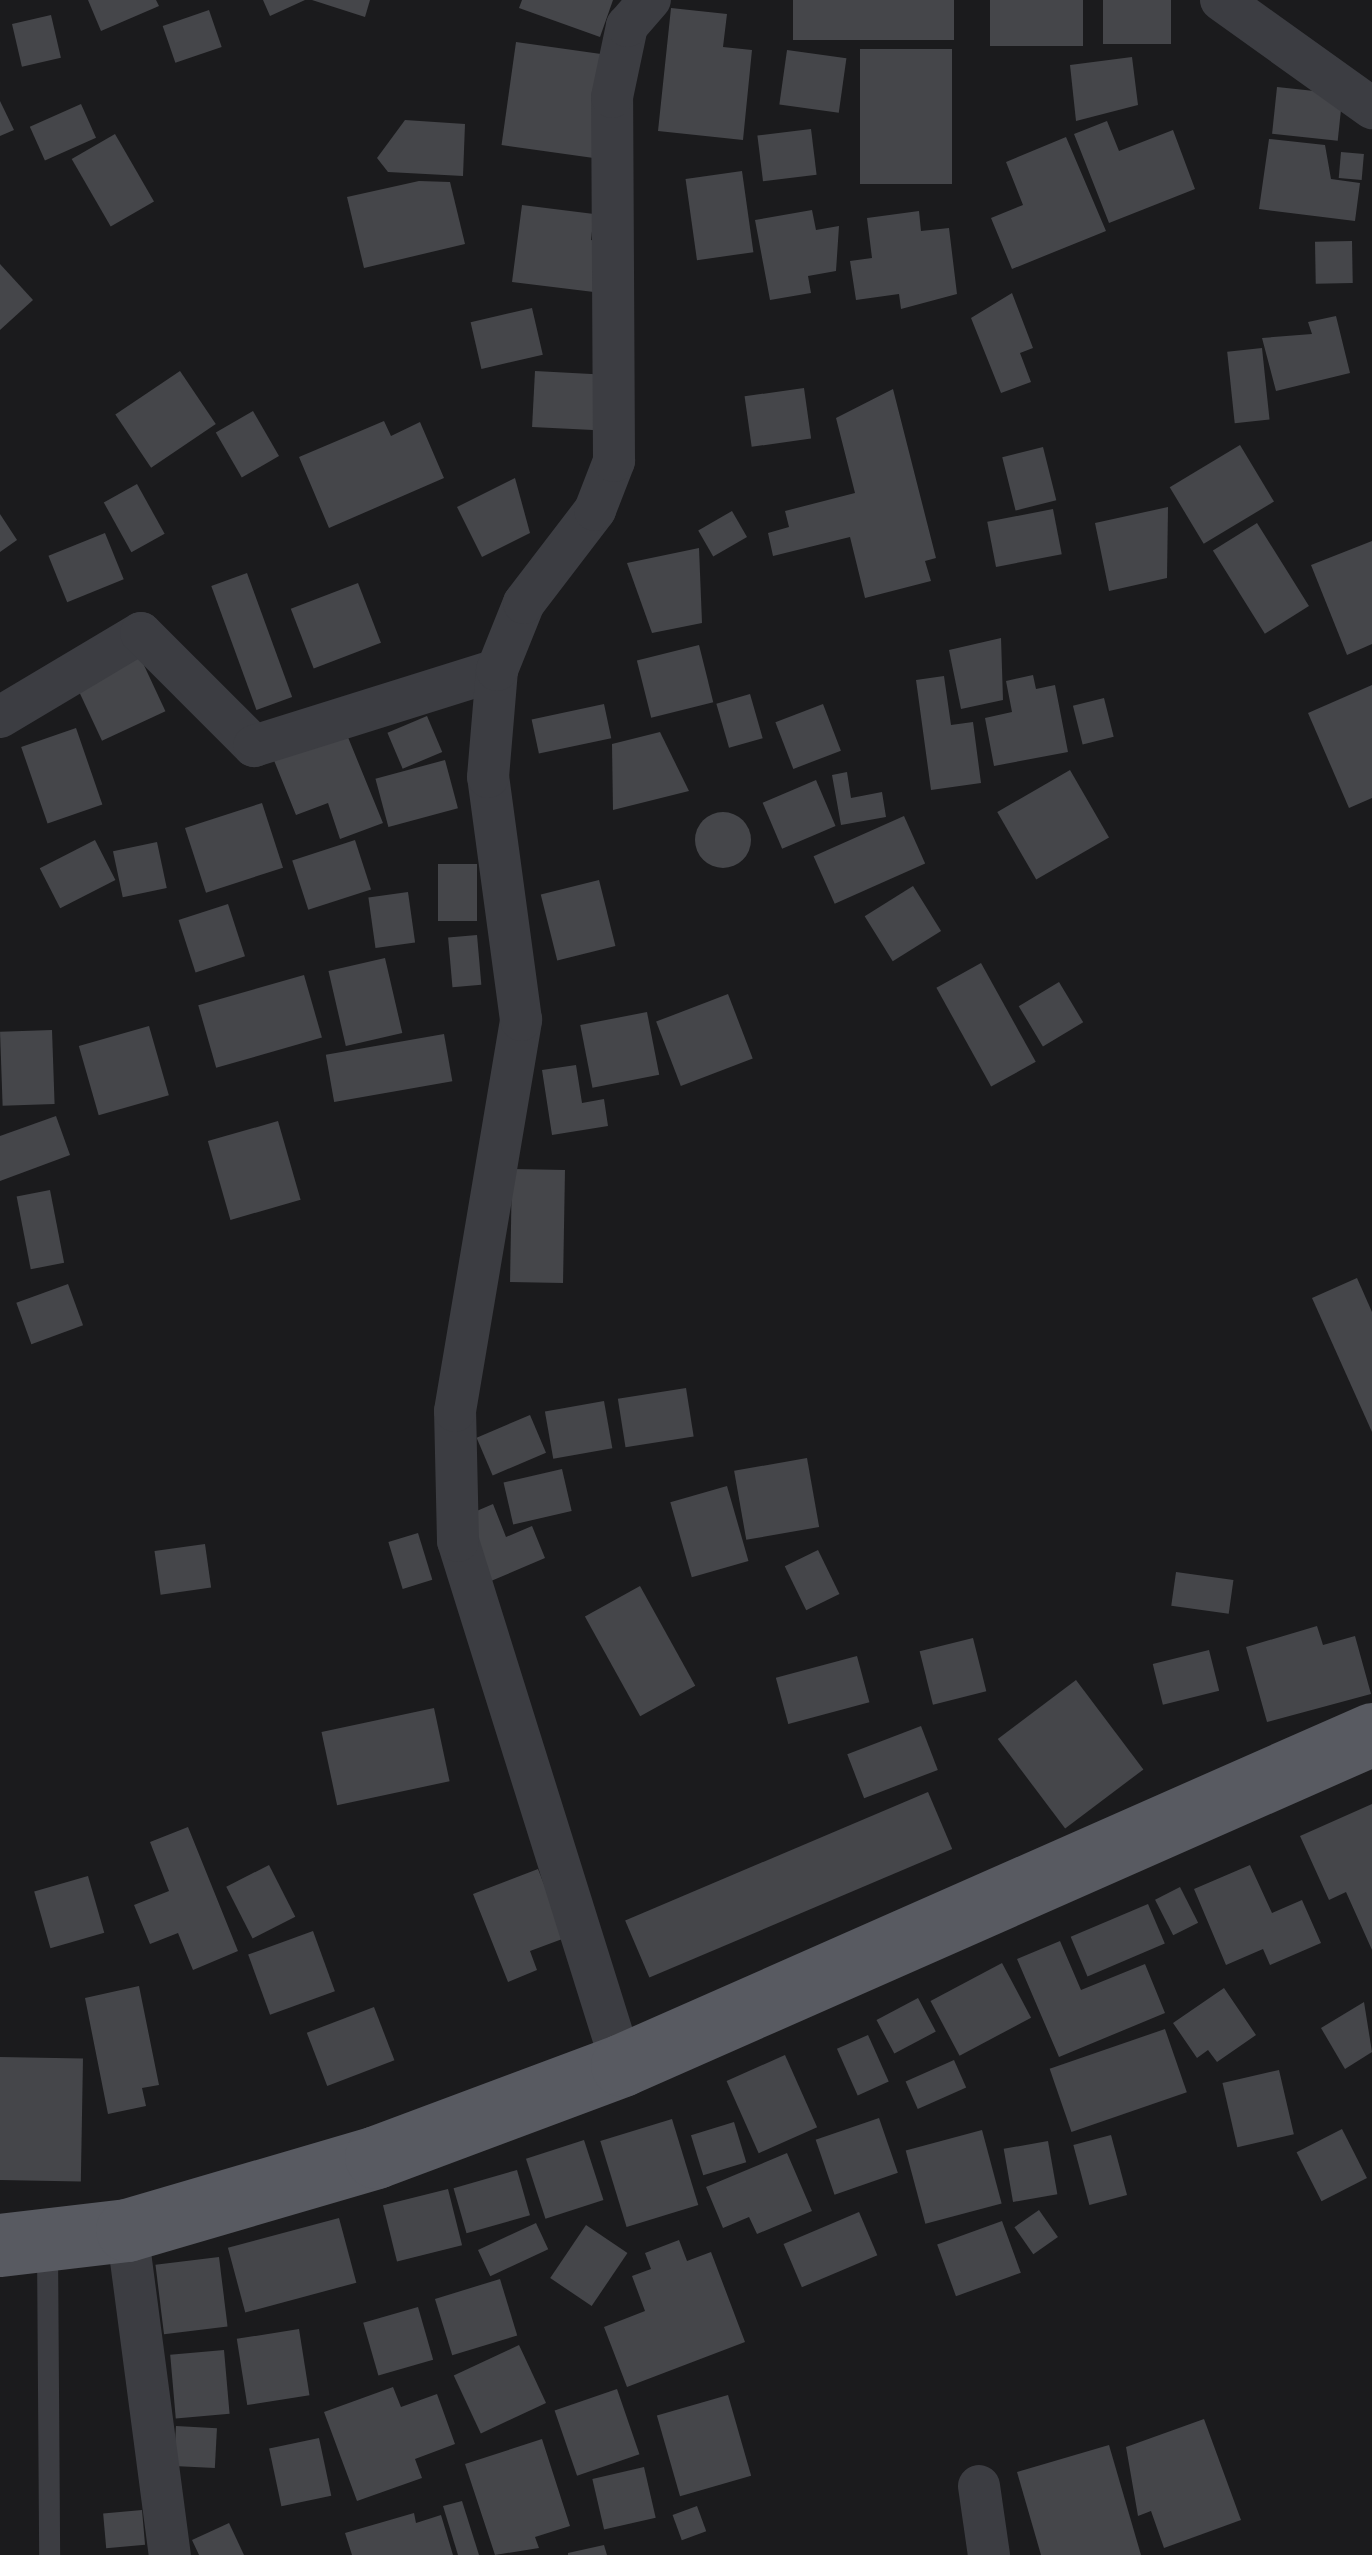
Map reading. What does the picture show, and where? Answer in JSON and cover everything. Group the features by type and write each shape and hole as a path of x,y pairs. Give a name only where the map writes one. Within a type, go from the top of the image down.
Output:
{"main road":[{"path":"24,2242 127,2230 376,2157 622,2065 1372,1734"}],"street":[{"path":"622,2065 458,1540 455,1412 521,1020 488,777 497,670 524,603 595,510 614,461 612,98 627,26 650,0"},
{"path":"1221,0 1372,108"},
{"path":"0,717 141,633 254,746 497,670"},
{"path":"127,2230 170,2555"},
{"path":"979,2486 989,2555"}],"lane":[{"path":"24,2242 49,2555"}],"building":[{"path":"88,0 156,0 159,6 101,31"},
{"path":"263,0 305,0 270,16"},
{"path":"312,0 370,0 365,17"},
{"path":"522,0 613,0 600,37 519,8"},
{"path":"793,0 954,0 954,40 793,40"},
{"path":"990,0 1083,0 1083,46 990,46"},
{"path":"1103,0 1171,0 1171,44 1103,44"},
{"path":"671,8 727,14 723,47 752,50 743,140 658,131"},
{"path":"209,10 222,47 175,63 163,26"},
{"path":"51,15 61,58 22,67 12,24"},
{"path":"516,42 608,55 594,158 502,145"},
{"path":"860,49 952,49 952,184 860,184"},
{"path":"787,50 846,58 839,113 779,104"},
{"path":"1132,57 1138,105 1076,121 1070,65"},
{"path":"1277,87 1343,94 1338,141 1272,134"},
{"path":"0,101 14,130 0,136"},
{"path":"81,104 96,138 45,161 30,127"},
{"path":"405,120 465,124 463,176 388,172 377,158"},
{"path":"1107,121 1119,151 1173,130 1195,189 1109,223 1074,134"},
{"path":"811,129 817,175 763,181 757,136"},
{"path":"115,134 154,202 111,227 72,159"},
{"path":"1066,137 1106,231 1012,269 991,218 1023,205 1006,162"},
{"path":"1269,139 1325,145 1331,179 1360,183 1355,221 1259,209"},
{"path":"1341,152 1364,154 1362,180 1339,178"},
{"path":"742,171 753,252 697,260 686,179"},
{"path":"419,181 450,182 465,244 364,268 347,197"},
{"path":"522,205 594,214 591,240 610,242 602,293 512,282"},
{"path":"812,210 816,230 839,226 836,271 808,276 811,293 770,300 755,220"},
{"path":"919,211 921,231 949,228 957,294 901,309 899,294 856,300 850,261 872,258 867,218"},
{"path":"1352,241 1353,283 1316,284 1315,242"},
{"path":"0,264 33,300 0,330"},
{"path":"1012,293 1033,348 1020,353 1031,382 1001,393 971,318"},
{"path":"532,308 543,355 481,369 471,322"},
{"path":"1336,316 1350,373 1276,391 1262,338 1312,334 1308,322"},
{"path":"1262,348 1270,420 1235,423 1227,352"},
{"path":"180,371 216,424 151,468 115,415"},
{"path":"535,371 596,374 593,430 532,427"},
{"path":"804,388 811,439 752,447 745,396"},
{"path":"893,389 936,558 925,561 931,581 865,598 850,537 773,556 768,533 789,527 785,511 855,493 836,418"},
{"path":"253,411 279,456 242,478 216,432"},
{"path":"384,421 391,436 420,422 444,478 329,528 299,457"},
{"path":"1240,445 1274,502 1204,544 1170,487"},
{"path":"1043,447 1056,500 1016,511 1002,457"},
{"path":"515,478 530,533 482,557 457,507"},
{"path":"137,484 165,534 131,552 104,502"},
{"path":"1168,507 1167,578 1109,591 1095,523"},
{"path":"1053,509 1062,554 996,567 987,522"},
{"path":"732,511 747,537 713,556 698,530"},
{"path":"0,514 17,540 0,552"},
{"path":"1257,523 1309,606 1265,634 1213,551"},
{"path":"105,533 124,579 67,602 48,556"},
{"path":"1372,541 1372,644 1347,655 1311,565"},
{"path":"699,548 702,623 652,633 627,563"},
{"path":"247,573 292,697 256,710 211,586"},
{"path":"358,583 381,643 314,669 291,609"},
{"path":"1001,638 1003,700 961,709 949,650"},
{"path":"699,645 713,702 651,718 637,660"},
{"path":"135,646 165,711 102,741 72,676"},
{"path":"1033,675 1036,689 1055,685 1068,752 994,766 985,718 1012,712 1006,681"},
{"path":"944,676 951,725 973,722 981,783 931,790 916,680"},
{"path":"1372,685 1372,798 1349,808 1308,713"},
{"path":"750,694 763,738 729,748 716,704"},
{"path":"1104,698 1114,737 1083,745 1073,706"},
{"path":"604,704 611,738 539,754 532,719"},
{"path":"823,704 841,751 793,769 775,722"},
{"path":"427,716 442,752 403,769 387,733"},
{"path":"343,725 383,823 340,839 328,803 296,815 271,753"},
{"path":"76,728 102,805 48,823 21,747"},
{"path":"660,732 689,791 613,810 612,744"},
{"path":"445,760 458,808 388,827 375,779"},
{"path":"1070,770 1109,838 1036,880 997,812"},
{"path":"847,772 851,798 882,792 886,817 841,825 832,775"},
{"path":"816,780 836,826 782,849 763,803"},
{"path":"262,803 283,868 206,893 185,828"},
{"path":"723,812 742,821 751,840 742,859 723,868 704,859 695,840 704,821"},
{"path":"904,816 925,864 835,904 814,856"},
{"path":"95,840 115,880 60,908 40,868"},
{"path":"355,840 371,889 308,910 292,860"},
{"path":"157,842 167,888 123,897 113,851"},
{"path":"438,864 477,864 477,921 438,921"},
{"path":"599,880 615,946 557,960 541,895"},
{"path":"913,886 941,931 893,961 865,916"},
{"path":"408,892 415,943 375,948 368,898"},
{"path":"228,904 245,956 196,972 179,920"},
{"path":"477,935 481,985 452,987 448,938"},
{"path":"385,958 402,1033 346,1046 328,971"},
{"path":"981,963 1036,1062 991,1087 936,988"},
{"path":"304,975 322,1037 216,1068 198,1005"},
{"path":"1059,982 1083,1022 1043,1046 1019,1006"},
{"path":"728,994 753,1058 681,1086 656,1022"},
{"path":"647,1012 659,1075 592,1088 580,1025"},
{"path":"149,1026 169,1095 99,1115 79,1046"},
{"path":"52,1030 55,1104 3,1106 0,1032"},
{"path":"444,1034 452,1081 334,1102 326,1055"},
{"path":"576,1065 582,1103 604,1099 608,1126 552,1135 542,1070"},
{"path":"56,1116 70,1155 0,1181 0,1136"},
{"path":"278,1121 301,1200 230,1220 208,1141"},
{"path":"512,1169 565,1170 563,1283 510,1282"},
{"path":"50,1190 64,1263 31,1269 17,1196"},
{"path":"1357,1278 1372,1312 1372,1432 1312,1298"},
{"path":"68,1284 83,1325 31,1344 16,1303"},
{"path":"686,1388 694,1436 626,1447 618,1399"},
{"path":"604,1401 612,1448 553,1459 545,1411"},
{"path":"530,1415 546,1453 493,1475 477,1438"},
{"path":"807,1458 819,1527 746,1540 734,1471"},
{"path":"562,1469 572,1511 513,1524 504,1482"},
{"path":"727,1486 748,1561 692,1577 670,1502"},
{"path":"493,1504 506,1537 532,1526 545,1558 491,1581 465,1516"},
{"path":"418,1533 432,1580 403,1589 388,1542"},
{"path":"205,1544 211,1588 161,1595 154,1551"},
{"path":"818,1550 839,1594 806,1610 785,1566"},
{"path":"1176,1572 1233,1580 1229,1614 1171,1606"},
{"path":"640,1586 695,1686 640,1716 585,1617"},
{"path":"1317,1626 1323,1645 1355,1636 1371,1694 1267,1722 1246,1647"},
{"path":"973,1638 986,1691 933,1705 920,1651"},
{"path":"1209,1650 1219,1691 1163,1705 1153,1664"},
{"path":"857,1656 869,1702 788,1724 776,1678"},
{"path":"1076,1680 1143,1769 1065,1828 998,1739"},
{"path":"434,1708 450,1781 337,1805 322,1732"},
{"path":"921,1726 938,1770 864,1798 847,1754"},
{"path":"928,1792 952,1849 649,1978 625,1921"},
{"path":"1372,1804 1372,1950 1346,1892 1329,1900 1300,1836"},
{"path":"188,1827 238,1951 193,1970 178,1933 150,1944 134,1905 169,1891 150,1842"},
{"path":"269,1865 295,1917 253,1938 226,1887"},
{"path":"1250,1865 1272,1913 1302,1900 1321,1943 1270,1965 1263,1949 1226,1965 1194,1889"},
{"path":"538,1869 565,1938 530,1951 537,1970 508,1982 473,1894"},
{"path":"88,1876 104,1933 50,1948 34,1891"},
{"path":"1180,1887 1198,1923 1173,1935 1155,1900"},
{"path":"1148,1904 1165,1944 1087,1976 1071,1937"},
{"path":"313,1931 335,1991 270,2015 248,1955"},
{"path":"1060,1941 1081,1990 1145,1964 1165,2013 1059,2057 1017,1959"},
{"path":"1002,1963 1031,2018 960,2056 930,2001"},
{"path":"139,1986 159,2085 142,2088 146,2106 108,2114 85,1998"},
{"path":"1224,1988 1256,2035 1217,2062 1208,2050 1197,2058 1173,2023"},
{"path":"918,1998 936,2032 894,2054 877,2020"},
{"path":"1364,2002 1372,2052 1345,2069 1321,2028"},
{"path":"374,2007 394,2060 327,2086 307,2033"},
{"path":"1165,2029 1187,2092 1071,2132 1050,2069"},
{"path":"868,2035 889,2082 858,2095 837,2049"},
{"path":"785,2055 817,2127 759,2153 727,2081"},
{"path":"0,2057 83,2058 81,2181 0,2180"},
{"path":"954,2060 966,2087 918,2109 906,2082"},
{"path":"1279,2070 1294,2134 1237,2147 1222,2083"},
{"path":"879,2118 898,2173 835,2195 816,2140"},
{"path":"672,2119 698,2205 627,2227 600,2141"},
{"path":"734,2122 746,2162 703,2175 691,2135"},
{"path":"1342,2129 1367,2178 1322,2201 1297,2152"},
{"path":"982,2130 1002,2203 925,2224 906,2150"},
{"path":"1111,2135 1127,2195 1089,2205 1073,2145"},
{"path":"584,2140 603,2200 545,2219 526,2159"},
{"path":"1048,2141 1057,2194 1013,2202 1004,2149"},
{"path":"787,2153 812,2211 757,2234 749,2217 723,2228 706,2187"},
{"path":"517,2170 530,2215 467,2233 454,2188"},
{"path":"448,2189 462,2245 397,2261 383,2205"},
{"path":"1039,2210 1058,2237 1033,2254 1014,2227"},
{"path":"859,2212 877,2255 802,2287 784,2244"},
{"path":"339,2218 356,2283 245,2312 228,2248"},
{"path":"1002,2221 1021,2273 956,2296 937,2245"},
{"path":"536,2223 548,2249 490,2276 478,2250"},
{"path":"586,2225 627,2253 592,2306 550,2278"},
{"path":"679,2240 687,2261 711,2252 745,2342 627,2387 604,2327 645,2311 632,2276 651,2269 645,2253"},
{"path":"219,2257 228,2326 164,2334 155,2265"},
{"path":"500,2279 517,2335 452,2355 435,2299"},
{"path":"418,2307 433,2360 378,2376 363,2323"},
{"path":"299,2329 309,2395 247,2405 237,2339"},
{"path":"519,2345 546,2403 481,2433 454,2375"},
{"path":"224,2350 230,2414 176,2418 170,2355"},
{"path":"393,2387 401,2407 437,2394 455,2444 415,2459 422,2478 357,2501 324,2412"},
{"path":"617,2389 639,2454 577,2476 555,2410"},
{"path":"728,2395 751,2476 680,2496 657,2415"},
{"path":"1204,2419 1241,2520 1164,2548 1151,2511 1138,2516 1126,2447"},
{"path":"176,2426 217,2428 215,2468 174,2466"},
{"path":"319,2438 331,2496 281,2506 269,2449"},
{"path":"542,2439 570,2526 535,2537 539,2548 495,2555 465,2464"},
{"path":"1109,2445 1141,2555 1041,2555 1017,2472"},
{"path":"644,2467 656,2518 604,2530 592,2479"},
{"path":"462,2501 479,2555 458,2555 443,2506"},
{"path":"697,2506 706,2531 682,2540 673,2515"},
{"path":"142,2510 145,2545 106,2548 103,2513"},
{"path":"414,2513 416,2523 441,2515 453,2555 352,2555 345,2533"},
{"path":"229,2523 244,2555 199,2555 192,2540"},
{"path":"604,2545 607,2555 568,2555 568,2553"}]}
